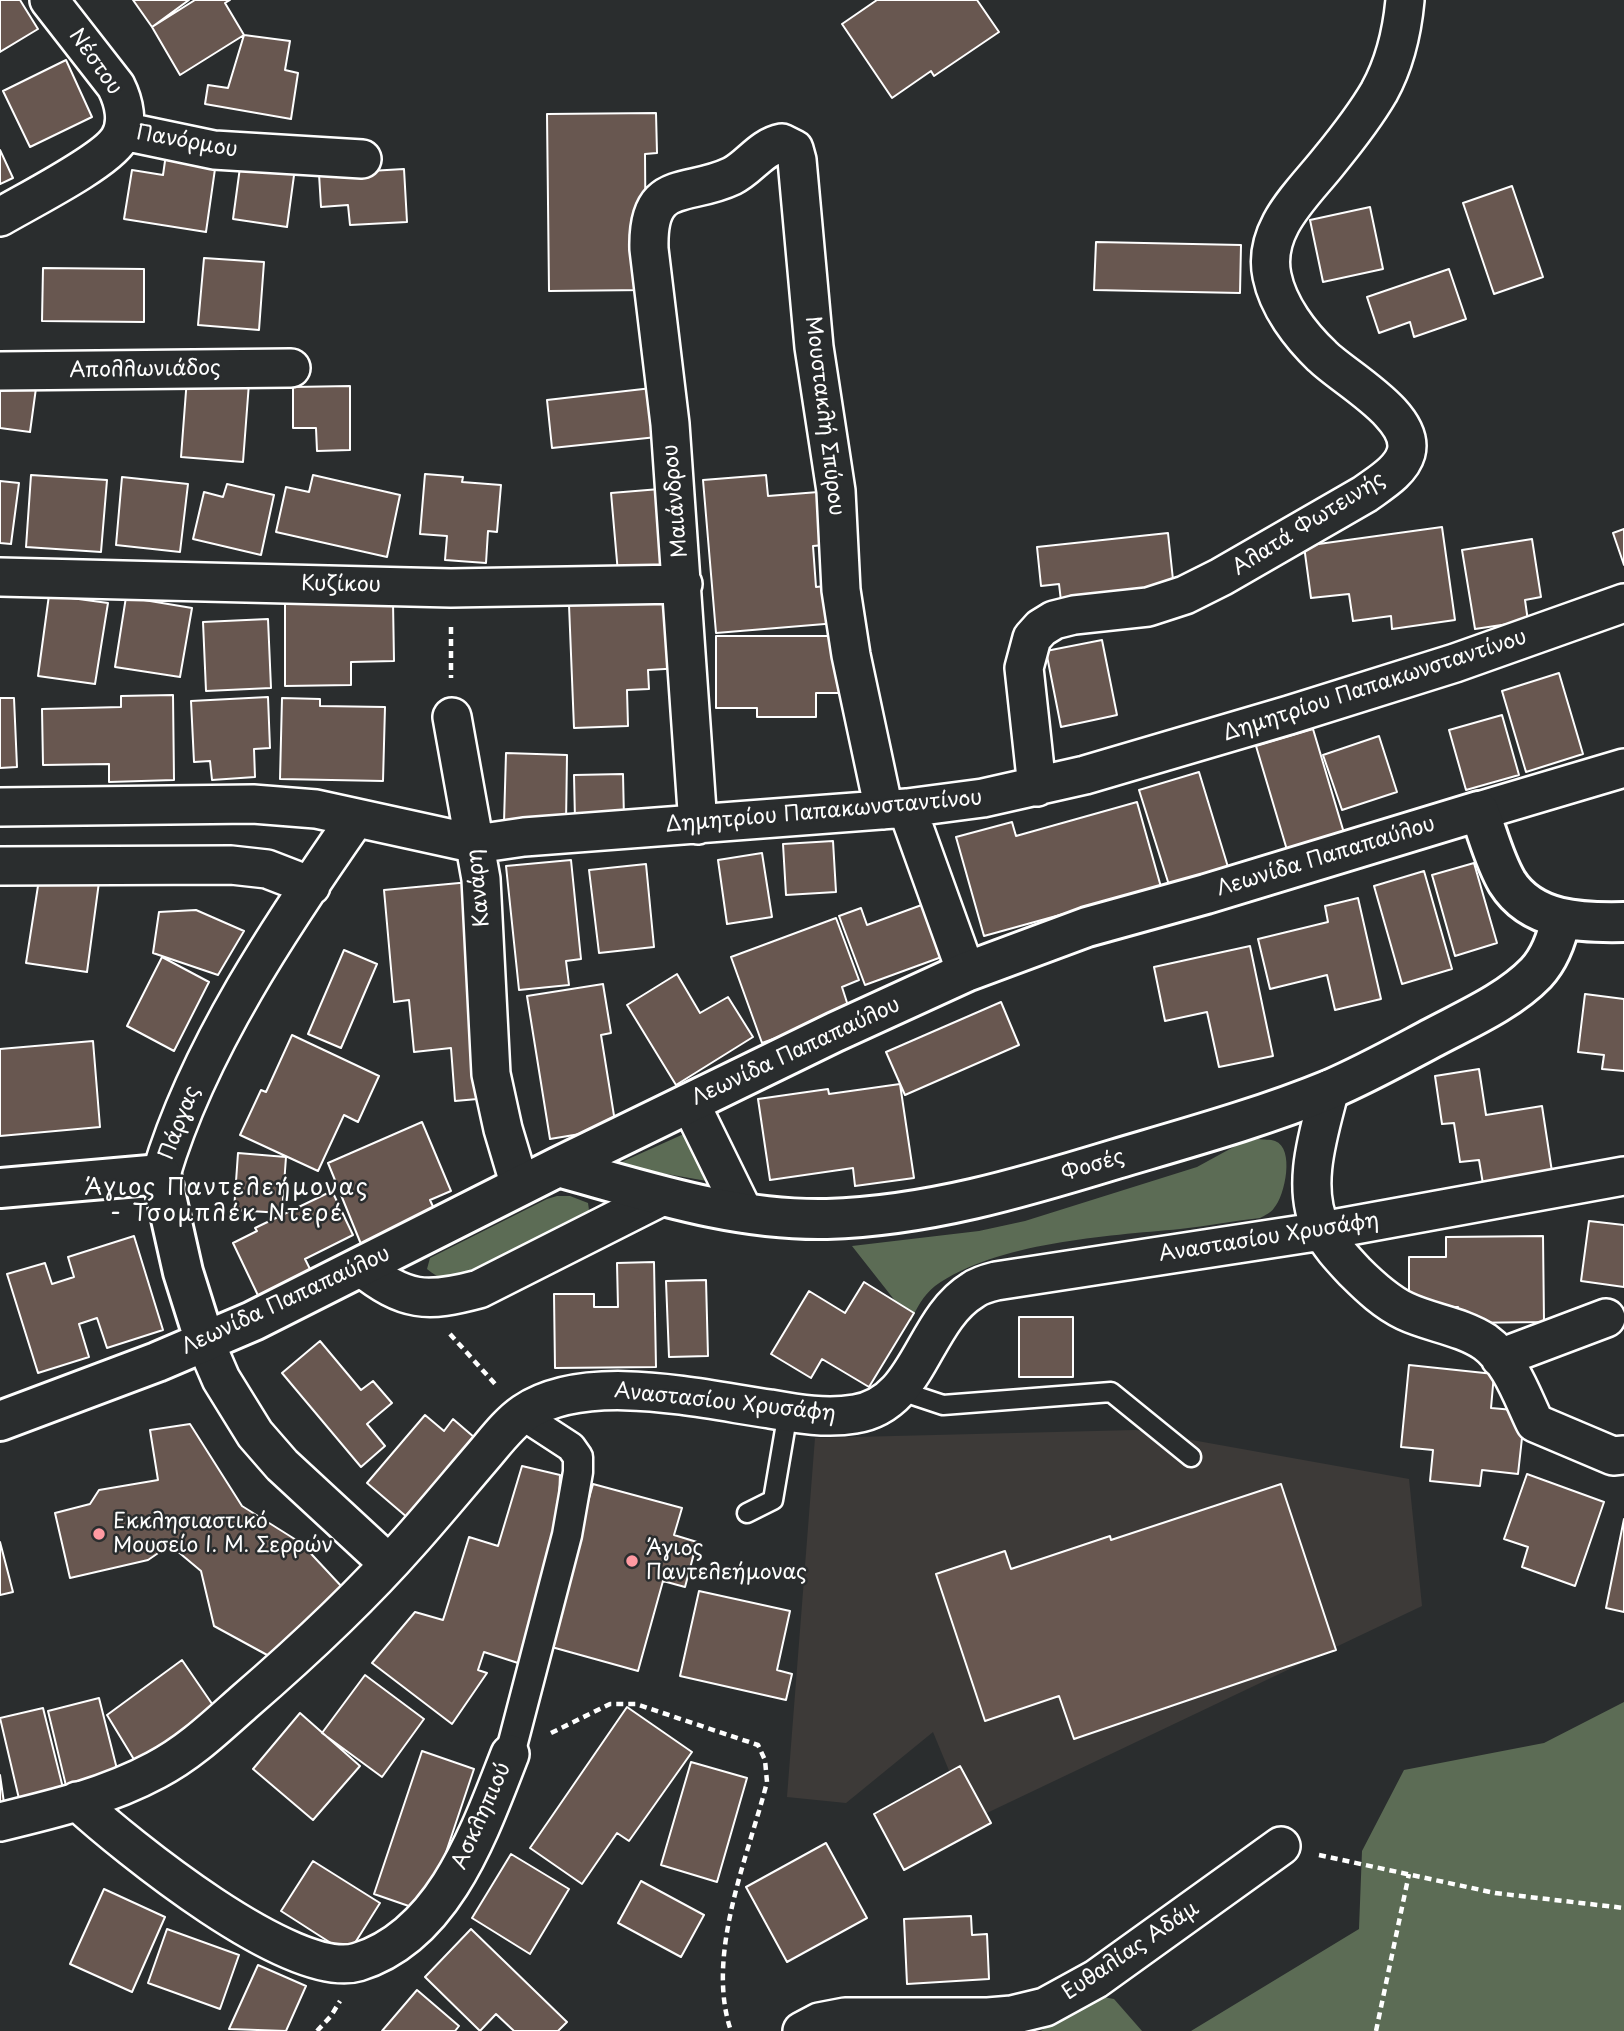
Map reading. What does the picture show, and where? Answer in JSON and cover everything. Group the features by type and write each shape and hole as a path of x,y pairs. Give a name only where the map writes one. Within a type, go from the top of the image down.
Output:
{"main road":[{"path":"1479,811 1500,867 1513,890 1532,906 1547,915 1582,922 1624,922"},
{"name":"Λεωνίδα Παπαπαύλου","path":"0,1421 205,1342 690,1102 966,972 1087,927 1206,894 1479,811"},
{"name":"Φοσές","path":"558,1167 710,1208 744,1213 823,1219 893,1215 944,1207 1198,1135 1330,1089 1461,1023 1515,989 1535,974 1547,958 1557,936 1561,918"},
{"path":"0,1188 161,1174"},
{"name":"Πάργας","path":"161,1174 183,1272 205,1342"}],"street":[{"name":"Νέστου","path":"49,0 117,86 123,102 123,131"},
{"name":"Αλατά Φωτεινής","path":"1037,787 1024,668 1032,638 1041,628 1054,620 1074,615 1148,607 1185,595 1366,494 1388,478 1406,454 1406,439 1398,422 1380,403 1323,358 1295,324 1279,297 1270,264 1272,244 1291,206 1359,122 1382,85 1394,60 1405,0"},
{"name":"Πανόρμου","path":"0,217 97,160 110,150 123,131 214,150 362,159"},
{"name":"Μουστακλή Σπύρου","path":"679,191 731,177 775,144 787,144 794,149 814,347 836,491 841,590 851,655 896,809"},
{"name":"Μαιάνδρου","path":"679,191 666,197 656,208 651,217 649,237 670,424 698,825"},
{"name":"Απολλωνιάδος","path":"0,371 291,368"},
{"name":"Κυζίκου","path":"0,577 451,588 682,584"},
{"name":"Δημητρίου Παπακωνσταντίνου","path":"0,807 253,804 316,809 475,844 524,837 896,809 983,798 1085,775 1363,692 1490,651 1624,603"},
{"name":"Κανάρη","path":"452,718 481,879 491,1074 503,1129 520,1186"},
{"name":"Λεωνίδα Παπαπαύλου","path":"1479,811 1624,768"},
{"path":"896,809 966,972"},
{"name":"Πάργας","path":"161,1174 179,1118 242,996 356,818"},
{"path":"0,866 232,865 267,869 311,887"},
{"path":"1330,1089 1319,1130 1313,1175 1315,1211 1322,1231 1332,1246 1362,1280 1396,1306 1417,1317 1477,1338 1506,1366 1535,1423 1613,1456 1624,1455"},
{"path":"690,1102 744,1213"},
{"name":"Αναστασίου Χρυσάφη","path":"0,1822 120,1788 183,1754 291,1662 389,1564 500,1435 522,1415 541,1403 594,1391 621,1391 823,1416 859,1414 889,1401 904,1386 951,1310 966,1295 982,1285 1044,1272 1322,1231 1624,1176"},
{"path":"361,1267 386,1284 412,1296 434,1299 462,1294 489,1284 663,1196"},
{"path":"1506,1366 1606,1318"},
{"name":"Πάργας","path":"205,1342 221,1379 255,1434 282,1465 389,1564"},
{"name":"Ασκληπιού","path":"77,1801 139,1855 236,1922 285,1947 338,1964 357,1962 400,1939 433,1908 450,1885 474,1842 510,1754 564,1547 578,1472 578,1457 571,1447 522,1415"},
{"name":"Ευθαλίας Αδάμ","path":"802,2031 819,2022 845,2018 1012,2015 1045,2007 1096,1979 1281,1846"}],"lane":[{"path":"904,1386 916,1396 943,1405 1111,1392 1191,1457"},
{"path":"747,1513 773,1500 789,1412"}],"path":[{"path":"451,588 452,718"},
{"path":"450,1334 522,1415"},
{"path":"510,1754 610,1704 636,1704 758,1745 765,1760 766,1782 731,1911 726,1946 724,1998 731,2031"},
{"path":"1281,1846 1495,1893 1624,1908"},
{"path":"1376,2031 1409,1874"}],"shaded area":[{"path":"1136,1430 1409,1479 1422,1606 970,1821 933,1732 846,1803 787,1797 815,1438"}],"green space":[{"path":"686,1133 707,1181 615,1165"},
{"path":"1258,1139 1273,1140 1281,1145 1286,1162 1282,1193 1278,1202 1260,1218 1086,1239 1020,1250 960,1271 935,1286 921,1302 911,1321 852,1246 979,1231 1025,1221 1197,1167 1239,1144"},
{"path":"557,1196 570,1196 588,1203 589,1210 584,1217 478,1272 447,1278 427,1269 430,1258"},
{"path":"1624,1702 1624,2031 1191,2031 1359,1929 1362,1851 1404,1770 1544,1743"},
{"path":"1097,1996 1114,1999 1142,2031 1041,2031 1068,2011"}],"building":[{"path":"0,0 20,0 38,29 0,52"},
{"path":"133,0 189,0 152,27"},
{"path":"195,0 230,0 225,3 244,35 180,75 152,27"},
{"path":"877,0 977,0 999,32 934,76 931,71 892,98 842,24"},
{"path":"244,35 290,41 285,70 298,73 291,119 205,104 208,85 228,88"},
{"path":"66,60 92,117 30,147 3,91"},
{"path":"656,113 657,153 645,154 646,290 549,291 547,114"},
{"path":"0,150 13,178 0,184"},
{"path":"166,154 216,162 206,232 124,219 132,170 163,175"},
{"path":"241,160 295,168 287,227 233,219"},
{"path":"404,169 407,222 350,225 348,205 321,207 319,174"},
{"path":"1512,186 1543,277 1494,294 1463,203"},
{"path":"1370,207 1383,269 1323,282 1310,220"},
{"path":"1096,242 1241,245 1240,293 1094,290"},
{"path":"204,258 264,262 259,330 198,325"},
{"path":"43,268 144,269 144,322 42,321"},
{"path":"1449,269 1466,319 1414,337 1410,322 1379,333 1367,297"},
{"path":"187,378 249,383 243,462 181,457"},
{"path":"0,384 36,388 30,432 0,428"},
{"path":"350,386 350,450 317,451 316,428 293,428 293,387"},
{"path":"652,388 657,437 552,448 547,400"},
{"path":"425,474 463,477 462,482 501,485 497,532 488,531 486,563 445,560 447,536 420,534"},
{"path":"31,475 107,480 101,552 26,547"},
{"path":"313,475 400,495 387,557 276,532 286,487 309,492"},
{"path":"766,475 768,496 831,491 835,544 813,546 816,587 835,585 837,623 716,633 703,480"},
{"path":"122,477 188,484 180,552 116,545"},
{"path":"0,481 19,483 11,544 0,543"},
{"path":"227,484 274,495 261,555 193,539 204,492 223,497"},
{"path":"672,488 678,568 618,573 611,493"},
{"path":"1442,527 1455,620 1392,629 1391,616 1353,621 1349,594 1311,598 1304,546"},
{"path":"1624,529 1624,565 1613,533"},
{"path":"1168,533 1174,589 1061,601 1059,584 1041,586 1037,547"},
{"path":"1532,539 1541,597 1525,600 1528,621 1475,629 1462,550"},
{"path":"49,595 108,603 95,684 38,676"},
{"path":"126,597 192,608 180,677 115,667"},
{"path":"679,600 682,668 648,670 649,689 627,690 628,726 574,728 569,605"},
{"path":"393,602 394,661 351,662 351,685 285,686 285,603"},
{"path":"268,619 271,688 206,691 203,622"},
{"path":"716,636 844,636 845,693 816,693 816,717 757,717 757,708 716,708"},
{"path":"1102,640 1117,715 1061,727 1046,651"},
{"path":"1559,673 1583,754 1526,772 1502,691"},
{"path":"173,695 174,780 109,782 109,764 43,765 42,709 121,707 121,696"},
{"path":"268,697 270,748 254,749 255,777 212,780 210,761 194,762 191,701"},
{"path":"0,698 14,698 17,767 0,768"},
{"path":"282,698 320,699 320,706 385,707 383,781 280,779"},
{"path":"1502,715 1519,775 1466,790 1449,730"},
{"path":"1313,729 1344,833 1287,850 1256,746"},
{"path":"1379,736 1397,792 1342,810 1323,755"},
{"path":"506,753 567,755 566,824 504,822"},
{"path":"1199,772 1228,867 1169,885 1139,790"},
{"path":"623,774 624,819 575,820 574,775"},
{"path":"1137,802 1161,887 984,936 956,837 1012,822 1016,836"},
{"path":"833,841 836,892 786,895 783,844"},
{"path":"762,853 772,917 727,924 718,860"},
{"path":"571,860 581,959 566,961 569,985 519,990 506,866"},
{"path":"1474,863 1497,943 1455,956 1432,875"},
{"path":"646,864 654,947 599,953 589,870"},
{"path":"1424,871 1452,969 1402,984 1374,886"},
{"path":"40,873 99,882 87,972 26,963"},
{"path":"470,882 489,1098 455,1101 451,1048 414,1052 409,1000 394,1002 384,890"},
{"path":"1358,898 1381,999 1335,1010 1327,975 1270,989 1258,939 1328,922 1325,906"},
{"path":"938,899 958,951 865,985 839,916 861,908 867,925"},
{"path":"196,910 244,931 218,975 153,953 159,912"},
{"path":"836,918 859,980 842,987 850,1012 762,1043 731,957"},
{"path":"1250,946 1273,1056 1219,1067 1207,1012 1165,1021 1154,967"},
{"path":"344,950 377,964 341,1048 308,1034"},
{"path":"162,957 209,982 174,1051 127,1026"},
{"path":"677,974 700,1013 728,997 753,1037 676,1085 627,1005"},
{"path":"603,984 611,1033 601,1035 616,1128 550,1139 527,996"},
{"path":"1585,994 1624,999 1624,1071 1602,1069 1604,1055 1578,1052"},
{"path":"1001,1002 1019,1045 905,1095 886,1052"},
{"path":"292,1035 379,1076 358,1122 344,1115 318,1171 240,1135 261,1090 266,1092"},
{"path":"93,1041 100,1127 0,1136 0,1049"},
{"path":"1479,1069 1486,1115 1542,1106 1554,1185 1485,1196 1479,1160 1460,1162 1454,1123 1442,1124 1435,1076"},
{"path":"900,1084 914,1178 855,1186 853,1168 770,1180 758,1099 828,1089 829,1094"},
{"path":"422,1122 451,1191 430,1200 435,1211 363,1249 328,1163"},
{"path":"238,1153 286,1157 282,1213 234,1210"},
{"path":"332,1191 353,1235 305,1259 317,1283 264,1308 233,1243 257,1231 255,1228"},
{"path":"1589,1221 1624,1225 1624,1287 1581,1281"},
{"path":"134,1236 163,1330 107,1348 97,1318 79,1324 89,1357 38,1373 7,1274 45,1263 52,1284 74,1277 68,1257"},
{"path":"1543,1236 1544,1322 1458,1323 1458,1307 1409,1308 1409,1257 1446,1257 1446,1237"},
{"path":"654,1262 656,1367 555,1368 554,1294 594,1294 594,1307 618,1307 617,1263"},
{"path":"706,1280 708,1356 669,1357 666,1281"},
{"path":"864,1282 914,1313 869,1387 822,1359 811,1378 771,1354 809,1291 845,1313"},
{"path":"1019,1317 1073,1317 1073,1377 1019,1377"},
{"path":"320,1341 361,1390 373,1381 392,1403 367,1424 385,1446 361,1467 282,1373"},
{"path":"1409,1365 1494,1374 1491,1408 1525,1411 1518,1474 1482,1470 1480,1486 1430,1481 1433,1450 1401,1447"},
{"path":"425,1415 444,1431 453,1419 482,1444 415,1524 367,1483"},
{"path":"190,1424 242,1506 301,1543 343,1588 269,1656 214,1626 201,1571 170,1545 148,1560 70,1578 55,1513 90,1504 99,1490 158,1480 150,1430"},
{"path":"522,1466 560,1475 555,1582 544,1578 518,1663 484,1652 478,1670 487,1673 452,1724 372,1663 415,1612 443,1620 469,1537 498,1546"},
{"path":"1527,1474 1604,1502 1575,1586 1522,1567 1528,1547 1504,1539"},
{"name":"Άγιος Παντελεήμονας","path":"593,1484 682,1508 674,1535 697,1542 685,1587 663,1581 638,1671 548,1646"},
{"path":"1281,1484 1336,1650 1074,1739 1059,1696 985,1721 936,1574 1005,1551 1011,1569 1110,1536 1111,1540"},
{"path":"1624,1519 1624,1612 1606,1608"},
{"path":"0,1542 13,1592 0,1595"},
{"path":"699,1591 790,1611 777,1670 792,1674 786,1700 680,1676"},
{"path":"182,1660 219,1714 141,1771 107,1715"},
{"path":"365,1675 424,1719 382,1777 322,1733"},
{"path":"99,1698 120,1781 68,1794 48,1711"},
{"path":"627,1707 692,1752 629,1841 617,1833 582,1884 530,1848"},
{"path":"43,1708 64,1792 20,1803 0,1718"},
{"path":"300,1713 360,1766 313,1820 253,1769"},
{"path":"422,1751 474,1769 426,1912 374,1894"},
{"path":"691,1762 747,1778 717,1882 661,1865"},
{"path":"960,1766 991,1823 904,1870 874,1814"},
{"path":"0,1775 5,1810 0,1811"},
{"path":"826,1843 867,1918 787,1962 746,1887"},
{"path":"511,1854 569,1889 530,1954 472,1918"},
{"path":"313,1861 380,1903 348,1954 281,1911"},
{"path":"641,1881 704,1915 681,1957 618,1923"},
{"path":"104,1889 165,1917 132,1992 70,1964"},
{"path":"971,1916 972,1935 987,1934 989,1979 907,1984 904,1919"},
{"path":"167,1929 239,1955 220,2009 148,1983"},
{"path":"471,1929 567,2022 558,2031 514,2031 496,2014 480,2031 425,1977"},
{"path":"258,1965 306,1986 286,2031 229,2029"},
{"path":"417,1990 459,2026 455,2031 382,2031"}],"place":[{"name":"Εκκλησιαστικό Μουσείο Ι. Μ. Σερρών","path":"99,1534"},
{"name":"Άγιος Παντελεήμονας","path":"632,1561"}],"district":[{"name":"Άγιος Παντελεήμονας - Τσομπλέκ Ντερέ","path":"227,1202"}]}
